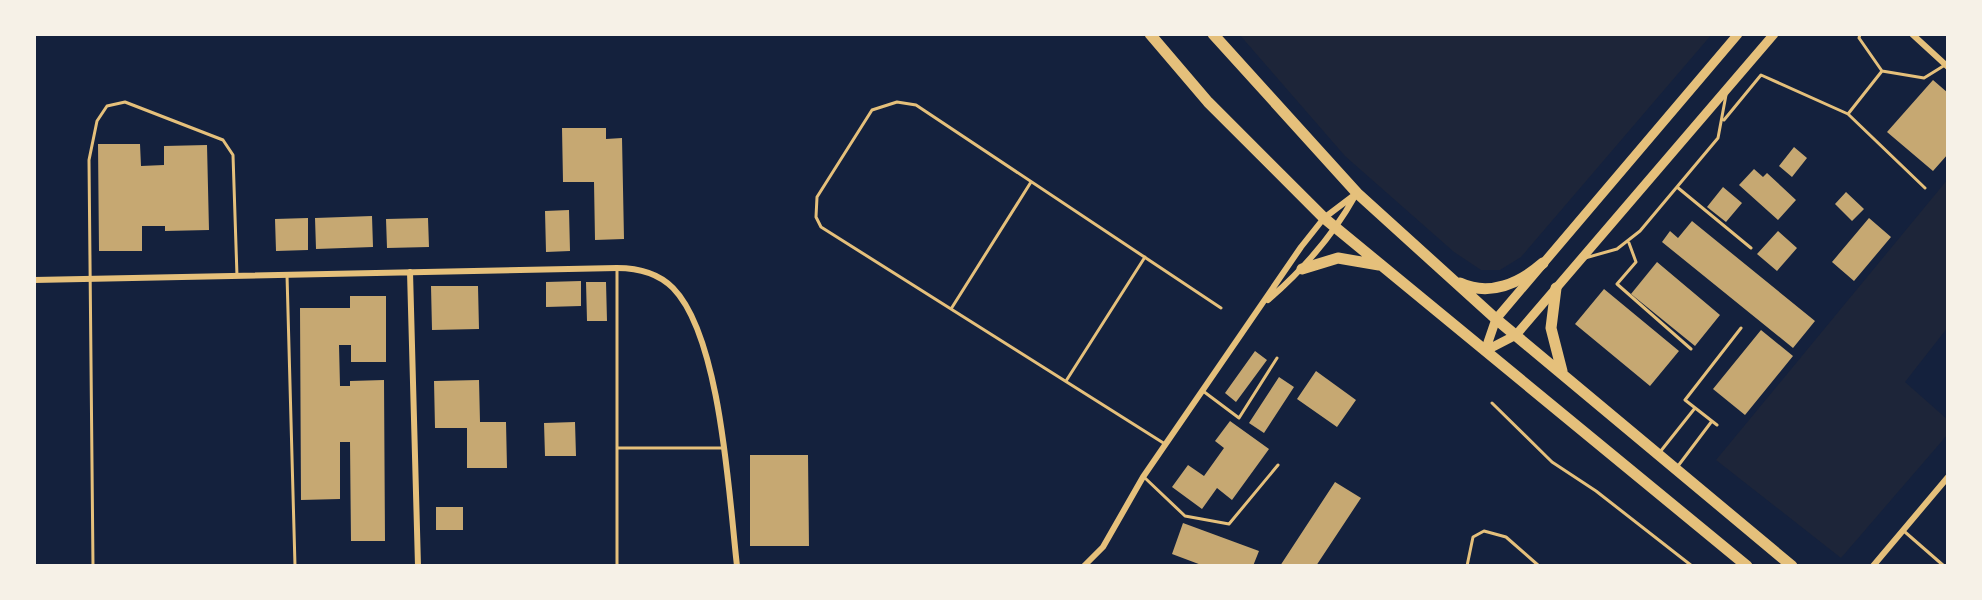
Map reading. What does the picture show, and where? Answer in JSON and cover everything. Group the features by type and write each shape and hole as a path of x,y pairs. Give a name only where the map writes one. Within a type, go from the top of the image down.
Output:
{"highway":[{"path":"1150,34 1208,102 1324,218 1747,566"},
{"path":"1213,34 1357,193 1496,319 1792,566"},
{"path":"1302,269 1338,258 1386,268"},
{"path":"1455,281 1477,289 1500,287 1526,277 1543,263"},
{"path":"1556,288 1552,336 1564,375"}],"main road":[{"path":"1485,351 1496,319 1738,34"},
{"path":"1485,351 1516,335 1774,34"}],"street":[{"path":"1912,34 1947,65"},
{"path":"1084,566 1103,547 1143,477 1201,389 1324,218 1357,193"},
{"path":"1262,306 1302,269 1337,229 1357,193"},
{"path":"34,280 636,268 673,288 707,353 737,566"},
{"path":"410,272 418,566"},
{"path":"1873,566 1948,477"}],"lane":[{"path":"1860,34 1859,38 1882,71 1924,78 1947,65"},
{"path":"1848,114 1882,71"},
{"path":"1723,121 1761,75 1848,114 1925,188"},
{"path":"1581,259 1629,242 1677,187 1718,138 1726,90"},
{"path":"93,566 89,160 97,121 107,106 125,102 223,140 233,155 237,276"},
{"path":"1165,444 821,227 816,217 817,197 872,110 897,102 916,105 1221,308"},
{"path":"951,309 1031,182"},
{"path":"1677,187 1751,248"},
{"path":"1629,242 1636,262 1617,284 1691,349"},
{"path":"1066,381 1145,257"},
{"path":"617,268 617,566"},
{"path":"287,275 295,566"},
{"path":"1717,425 1685,400 1741,328"},
{"path":"1201,389 1239,418 1277,358"},
{"path":"1658,455 1695,408"},
{"path":"1676,469 1712,421"},
{"path":"617,448 722,448"},
{"path":"1143,477 1185,516 1229,524 1278,465"},
{"path":"1903,530 1944,566"}],"path":[{"path":"1492,403 1552,462 1596,491 1692,566"},
{"path":"1467,566 1473,537 1484,531 1506,537 1539,566"}],"shaded area":[{"path":"1239,34 1712,34 1521,257 1500,270 1481,270 1454,252 1345,156"},
{"path":"1948,179 1948,327 1905,382 1948,420 1948,434 1841,558 1716,460"}],"building":[{"path":"1933,80 1948,93 1948,154 1933,171 1887,132"},
{"path":"562,128 606,128 606,139 622,138 624,239 595,240 594,182 563,182"},
{"path":"98,144 140,144 141,166 164,165 164,146 207,145 209,230 165,231 165,226 142,226 142,251 99,251"},
{"path":"1794,147 1807,158 1792,177 1779,166"},
{"path":"1754,169 1763,177 1767,173 1796,200 1778,220 1739,185"},
{"path":"1723,187 1742,203 1726,222 1707,207"},
{"path":"1846,192 1864,209 1852,221 1835,204"},
{"path":"569,210 570,251 546,252 545,211"},
{"path":"372,216 373,247 316,249 315,218"},
{"path":"308,218 308,250 276,251 275,219"},
{"path":"428,218 429,247 387,248 386,219"},
{"path":"1869,218 1891,237 1854,281 1832,262"},
{"path":"1692,221 1815,321 1793,348 1662,242 1670,231 1678,238"},
{"path":"1778,231 1797,248 1777,271 1757,254"},
{"path":"1657,262 1720,315 1695,346 1631,294"},
{"path":"581,281 581,306 546,307 546,282"},
{"path":"586,282 606,282 607,321 587,321"},
{"path":"431,286 478,286 479,329 432,330"},
{"path":"1604,289 1679,351 1650,386 1575,324"},
{"path":"350,296 386,296 386,362 351,362 351,345 339,345 340,386 350,386 350,381 384,380 385,541 351,541 350,442 340,442 340,499 301,500 300,308 350,308"},
{"path":"1761,330 1793,356 1745,415 1713,389"},
{"path":"1255,351 1267,360 1236,402 1225,393"},
{"path":"1316,371 1356,400 1337,427 1297,399"},
{"path":"1279,377 1294,387 1264,433 1249,423"},
{"path":"479,380 480,422 506,422 507,468 467,468 467,428 435,428 434,381"},
{"path":"1230,421 1269,449 1232,500 1217,488 1202,509 1172,487 1188,465 1204,476 1224,448 1215,441"},
{"path":"575,422 576,456 545,456 544,423"},
{"path":"750,455 808,455 809,546 750,546"},
{"path":"1335,482 1361,498 1316,566 1280,566"},
{"path":"436,507 463,507 463,530 436,530"},
{"path":"1183,523 1259,551 1253,566 1204,566 1172,554"}]}
